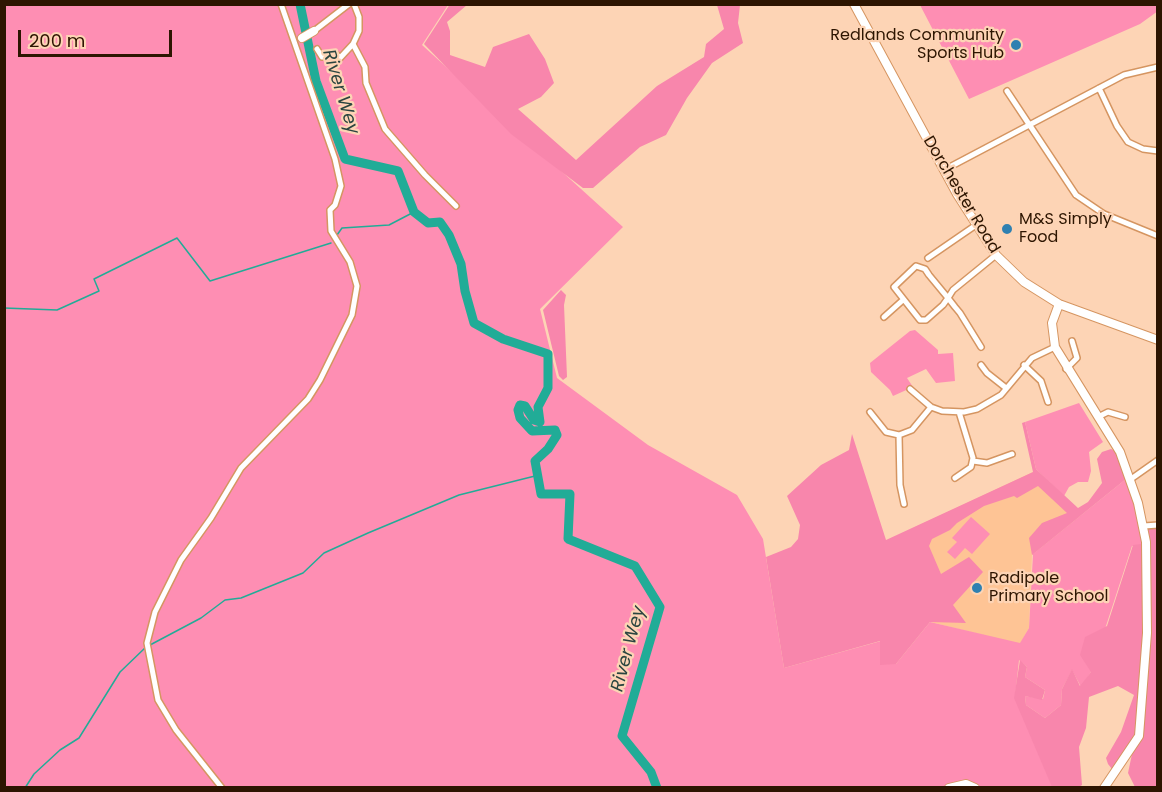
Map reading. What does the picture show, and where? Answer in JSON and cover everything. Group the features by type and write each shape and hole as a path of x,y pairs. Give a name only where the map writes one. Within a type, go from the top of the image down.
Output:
{"street":[{"path":"222,788 167,718 158,700 147,646 155,612 181,560 211,518 241,468 308,399 320,380 355,305 357,286 353,270 331,231 330,210 335,204 341,186 335,159 298,38 281,4"},
{"path":"298,38 314,31 349,4"},
{"path":"317,49 322,57 335,53 340,58 353,44 358,31 359,17 354,4"},
{"name":"Dorchester Road","path":"854,4 944,170 996,255 1024,282 1059,304 1158,340"},
{"path":"353,44 365,67 366,82 385,129 456,206"},
{"path":"944,170 1099,88 1133,72 1158,67"},
{"path":"1099,88 1117,126 1128,142 1143,149 1158,151"},
{"path":"1007,91 1030,123 1065,183 1076,195 1104,214 1158,236"},
{"path":"928,258 976,225"},
{"path":"981,347 948,298 925,269 918,266 895,285 894,289 923,321 943,305 948,298 953,290 996,255"},
{"path":"884,317 903,300"},
{"path":"1059,304 1052,323 1055,347 1066,369 1100,416 1120,452 1131,479 1144,526 1147,633 1139,736 1104,788"},
{"path":"1066,369 1077,358 1072,341"},
{"path":"910,389 931,407 959,412 986,405 1006,388 1024,365 1055,347"},
{"path":"981,365 987,373 1006,388"},
{"path":"1024,365 1041,381 1048,402"},
{"path":"870,412 886,432 899,435 912,430 931,407"},
{"path":"955,478 971,467 973,461 959,412"},
{"path":"1100,416 1108,412 1125,417"},
{"path":"899,435 900,485 904,504"},
{"path":"973,461 983,464 1012,454"},
{"path":"1131,479 1158,460"},
{"path":"1144,526 1158,525"},
{"path":"949,788 966,784 975,788"}],"shaded area":[{"path":"450,4 467,5 447,22 450,31 450,55 485,67 493,47 529,34 545,59 554,83 541,97 518,109 576,160 657,86 704,57 706,44 724,29 717,5 740,5 738,23 743,43 712,63 687,98 666,135 640,147 593,188 583,188 511,134 424,44"},
{"name":"Redlands Community Sports Hub","path":"1157,4 1158,11 1140,24 969,99 920,5"},
{"path":"4,5 448,5 422,45 623,227 540,309 557,378 648,445 737,495 763,539 784,668 881,641 896,664 930,622 1020,643 1029,628 1033,554 1126,479 1142,527 1141,545 1132,546 1091,672 1081,687 1072,670 1062,689 1061,705 1045,718 1026,705 1025,696 1043,699 1045,690 1025,677 1027,667 1019,660 1015,697 1053,787 5,787"},
{"path":"561,290 566,295 564,305 567,377 563,380 559,376 543,310"},
{"path":"915,330 938,350 938,354 953,353 955,381 936,383 926,369 907,378 913,387 893,396 890,390 871,372 870,363 910,331"},
{"path":"1079,403 1103,442 1089,452 1091,471 1088,482 1078,482 1069,487 1064,496 1036,469 1025,422"},
{"path":"1025,422 1036,469 1078,508 1088,502 1102,483 1097,459 1102,452 1111,449 1115,451 1126,479 1032,555 1029,538 1042,523 1067,513 1038,486 1017,498 1014,496 984,506 950,530 932,539 929,546 941,574 969,557 983,572 953,605 966,623 930,622 896,664 880,665 880,641 784,668 766,557 791,547 798,539 800,525 787,496 821,465 849,450 852,434 886,540 1033,472 1022,423"},
{"name":"Radipole Primary School","path":"1033,472 1080,516 1032,555 1029,628 1020,644 930,622 911,529"},
{"path":"971,517 990,534 972,554 965,548 955,559 947,552 957,542 952,538"},
{"path":"1144,526 1157,528 1157,787 1135,787 1128,773 1132,754 1126,751 1112,769 1108,764 1106,758 1121,732 1134,695 1118,686 1089,697 1086,728 1079,747 1082,785 1077,788 1052,787 1014,698 1020,660 1027,667 1025,677 1045,690 1042,700 1025,696 1026,705 1045,718 1061,705 1062,689 1072,669 1080,686 1091,672 1080,655 1085,637 1107,626 1133,545 1141,544"}],"waterway":[{"name":"River Wey","path":"300,4 316,81 345,159 398,171 414,212 428,223 440,222 449,235 461,264 465,291 474,323 503,339 548,354 548,388 538,407 540,422 534,420 525,406 520,405 518,410 520,418 532,431 555,430 557,435 548,449 535,461 541,494 570,494 568,539 635,566 660,607 622,736 651,772 657,788"},
{"path":"337,235 342,228 389,225 414,212"},
{"path":"4,308 57,310 99,291 94,279 177,238 210,281 331,243"},
{"path":"150,645 201,618 225,600 241,598 303,573 324,553 368,533 459,495 539,475"},
{"path":"25,788 34,774 60,750 79,738 120,672 146,647"}],"place":[{"name":"Redlands Community Sports Hub","path":"1016,45"},
{"name":"M&S Simply Food","path":"1007,229"},
{"name":"Radipole Primary School","path":"977,588"}]}
